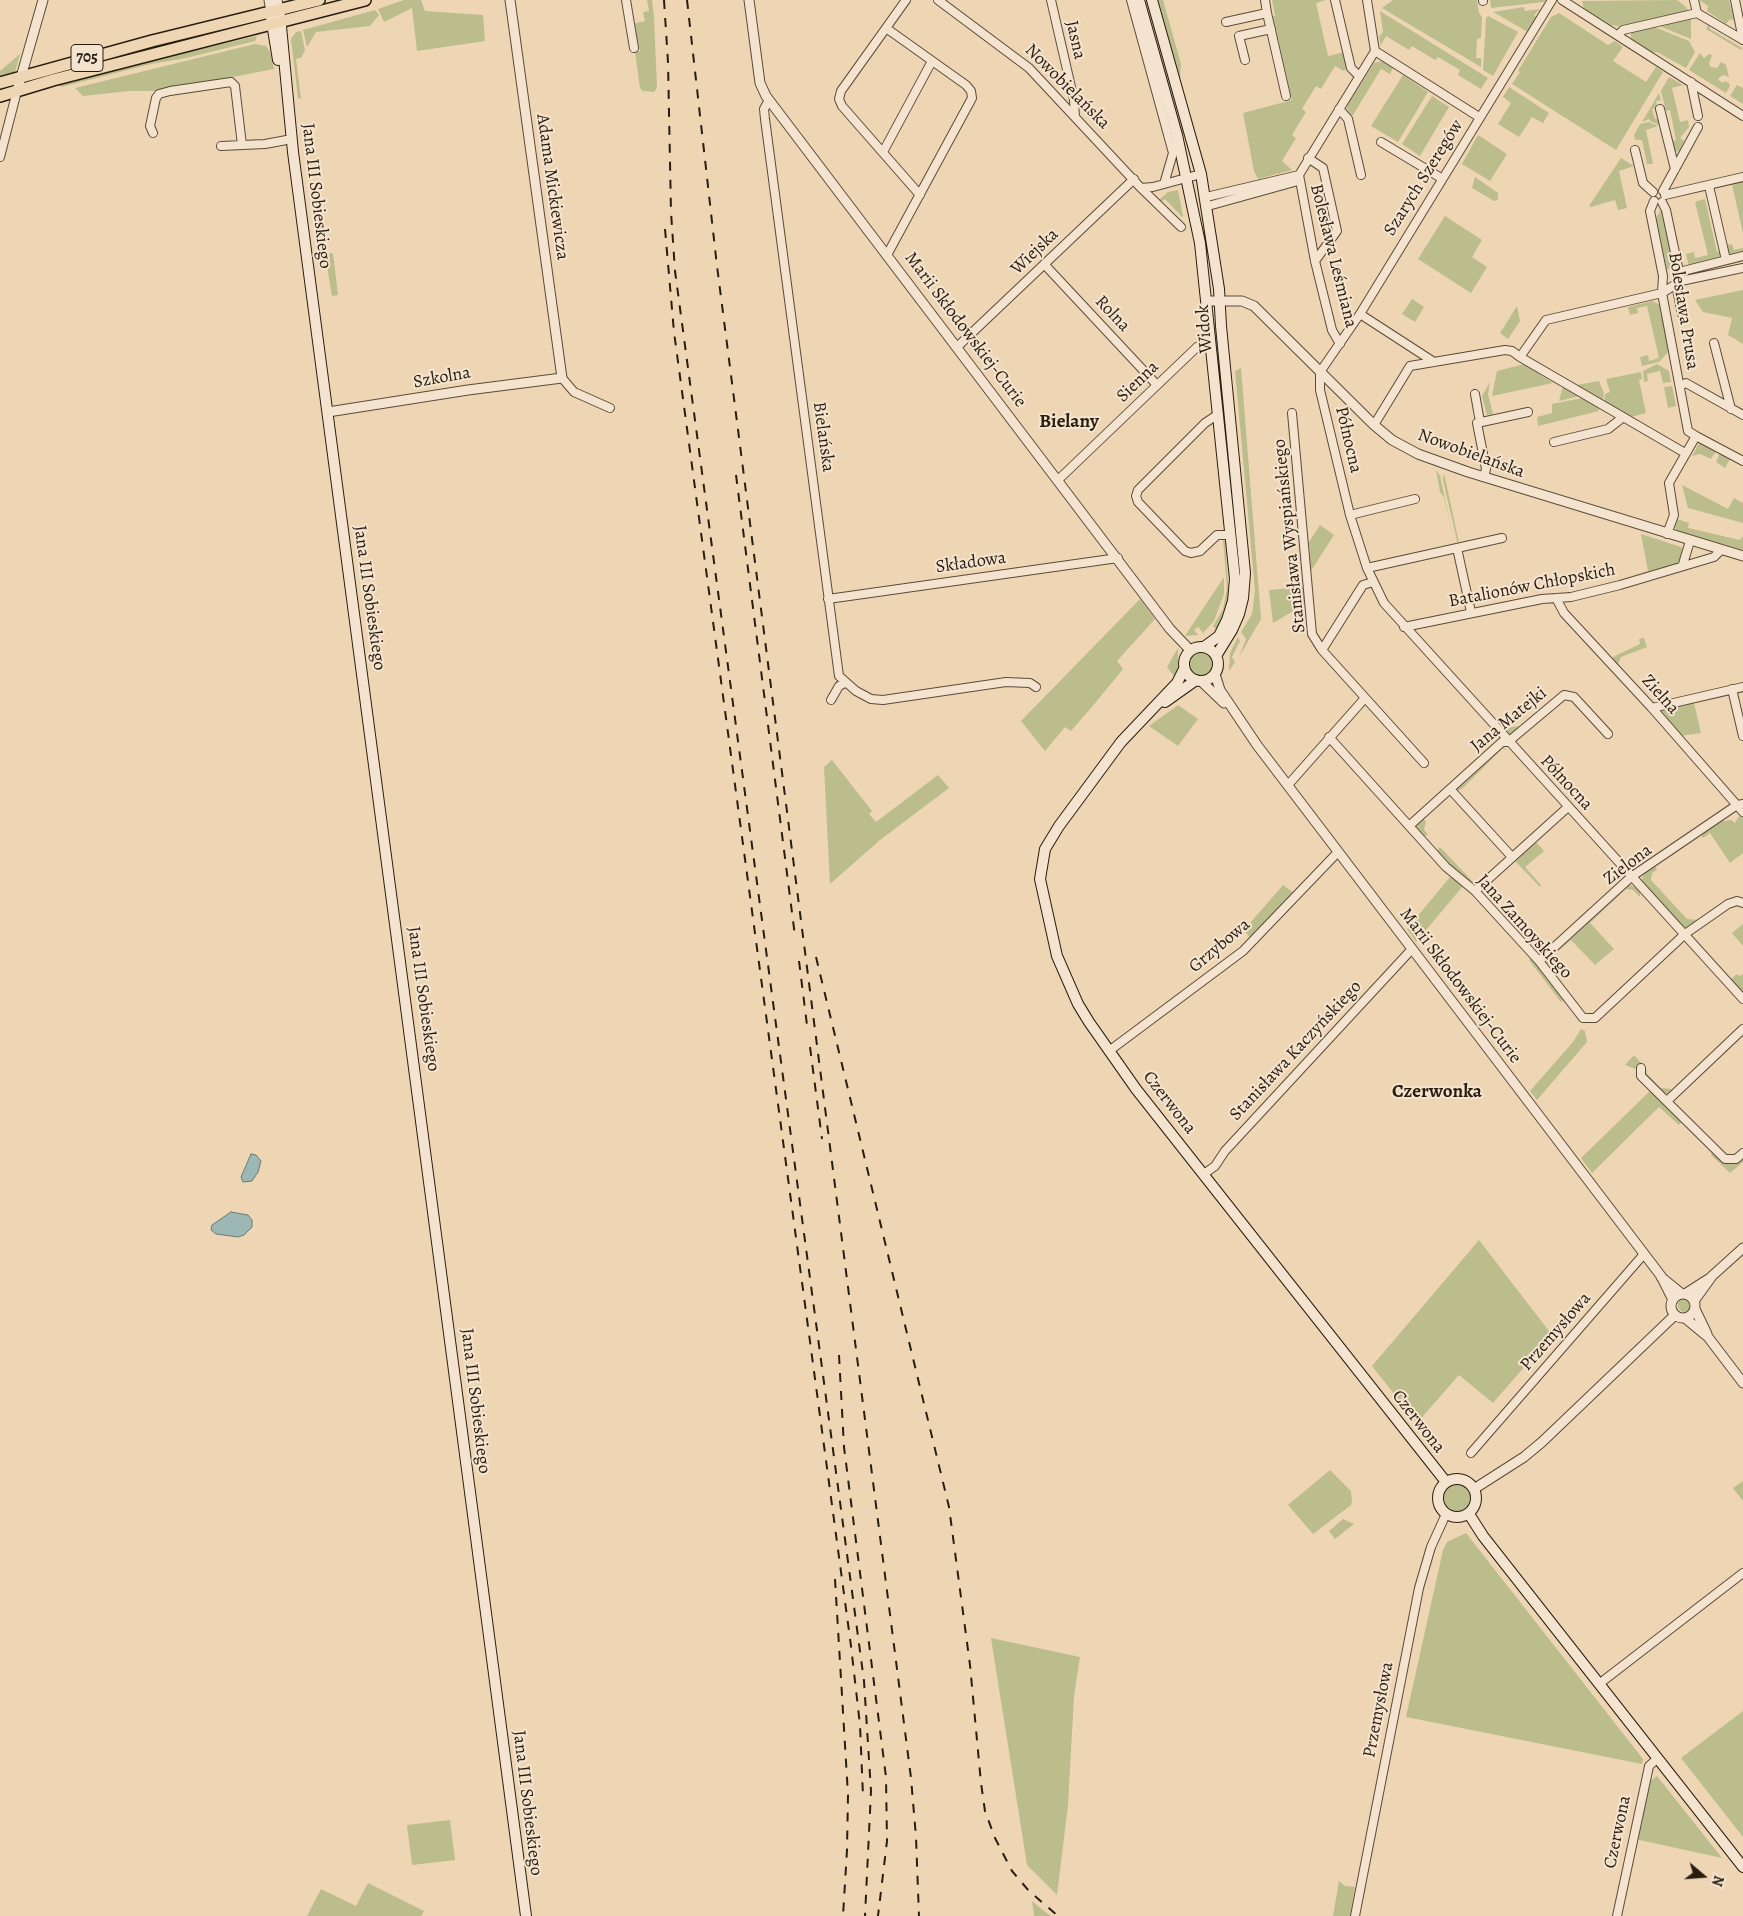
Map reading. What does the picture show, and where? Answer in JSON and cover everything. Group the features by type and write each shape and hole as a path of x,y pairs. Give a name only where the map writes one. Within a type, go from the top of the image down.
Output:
{"main road":[{"path":"276,13 319,0"},
{"path":"276,13 365,0"},
{"name":"Widok","path":"1139,0 1175,127 1200,243 1235,579 1232,606 1221,632 1212,642 1204,647"},
{"name":"Widok","path":"1152,0 1201,174 1207,201 1220,300 1244,573 1243,598 1239,614 1232,630 1216,656"},
{"name":"705","path":"0,83 276,13"},
{"name":"705","path":"0,96 276,13"},
{"name":"Jana III Sobieskiego","path":"276,13 526,1916"},
{"path":"1204,647 1216,656 1218,665 1215,674 1198,681 1184,669 1184,659 1190,650 1204,647"},
{"name":"Czerwona","path":"1184,669 1177,683 1121,742 1059,826 1045,849 1040,872 1048,920 1060,964 1078,1004 1110,1051 1446,1482"},
{"name":"Czerwona","path":"1150,712 1198,681"},
{"path":"1460,1479 1474,1489 1476,1501 1469,1514 1459,1518 1446,1514 1439,1504 1438,1498 1446,1482 1460,1479"},
{"path":"1469,1514 1483,1536 1743,1867"}],"street":[{"path":"0,157 43,0"},
{"name":"Jana III Sobieskiego","path":"269,0 276,13"},
{"name":"Adama Mickiewicza","path":"510,0 562,378"},
{"path":"626,0 634,48"},
{"path":"750,0 760,83 769,100"},
{"path":"906,0 841,91 839,99 842,106 920,195"},
{"name":"Nowobielańska","path":"938,0 1029,68 1181,228"},
{"name":"Jasna","path":"1051,0 1074,100 1075,117"},
{"path":"1131,0 1173,153 1164,184"},
{"path":"1265,0 1286,96"},
{"path":"1335,0 1351,68 1359,76"},
{"path":"1207,201 1298,178 1308,158 1375,51 1367,0"},
{"name":"Szarych Szeregów","path":"1320,372 1360,314 1441,178 1552,0"},
{"path":"1562,0 1743,116"},
{"path":"1576,0 1579,11"},
{"path":"1694,0 1697,12 1743,40"},
{"path":"1735,0 1743,40"},
{"path":"1618,36 1622,30 1697,12"},
{"path":"1226,22 1267,13"},
{"path":"886,28 966,85 971,92 972,98 887,255"},
{"path":"1244,60 1239,36 1271,29"},
{"path":"1375,51 1479,117"},
{"path":"883,152 932,61"},
{"path":"153,134 150,126 156,98 160,94 231,82 235,86 242,145"},
{"path":"1691,82 1698,116"},
{"name":"Marii Skłodowskiej-Curie","path":"769,100 1170,629 1190,650"},
{"name":"Bielańska","path":"769,100 764,109 765,120 828,599 839,676 845,683"},
{"path":"1339,109 1348,119 1361,175"},
{"path":"1660,109 1675,170"},
{"name":"Bolesława Prusa","path":"1698,127 1661,197 1650,211 1663,276 1662,293 1680,386 1686,384 1743,416"},
{"path":"221,146 266,144 292,139"},
{"path":"1381,142 1441,178"},
{"path":"1635,150 1643,183 1653,192 1657,190 1666,210 1679,272 1678,283 1682,314"},
{"path":"1308,158 1323,168 1337,231 1316,261"},
{"path":"1141,188 1201,174"},
{"path":"1661,197 1743,177"},
{"name":"Bolesława Leśmiana","path":"1298,178 1332,330 1340,344"},
{"name":"Wiejska","path":"957,347 1134,179"},
{"path":"1709,186 1726,260"},
{"path":"1679,272 1743,256"},
{"name":"Rolna","path":"1044,264 1157,385"},
{"path":"1520,357 1546,320 1662,293 1678,283 1743,268"},
{"name":"Nowobielańska","path":"1207,301 1242,301 1254,306 1374,425 1392,440 1418,454 1484,477 1743,556"},
{"path":"1360,314 1434,362"},
{"path":"1714,343 1731,409"},
{"name":"Sienna","path":"1058,480 1197,347"},
{"path":"1374,425 1410,366 1506,350 1512,351 1622,418 1686,454"},
{"name":"Północna","path":"1320,372 1320,390 1350,515 1367,568 1384,603 1743,999"},
{"path":"562,378 574,392 610,408"},
{"name":"Szkolna","path":"328,412 468,390 562,378"},
{"path":"1680,386 1688,432 1743,461"},
{"path":"1475,394 1480,422 1477,423 1486,469 1484,477"},
{"path":"1480,422 1528,412"},
{"name":"Stanisława Wyspiańskiego","path":"1292,414 1312,634 1322,650 1424,763"},
{"path":"1217,415 1205,423 1138,490 1136,496 1138,502 1185,551 1191,553 1200,551 1217,535 1229,535"},
{"path":"1554,442 1608,429 1622,418"},
{"path":"1667,534 1674,515 1669,483 1696,436"},
{"path":"1350,515 1415,499"},
{"path":"1367,568 1502,538"},
{"path":"1683,564 1690,541"},
{"path":"1458,548 1471,612"},
{"name":"Batalionów Chłopskich","path":"1404,627 1471,612 1620,585 1714,556 1721,550"},
{"name":"Składowa","path":"828,599 1118,558"},
{"path":"1322,650 1363,585 1373,582"},
{"name":"Zielna","path":"1556,598 1564,613 1740,805 1743,812"},
{"name":"Marii Skłodowskiej-Curie","path":"1215,674 1220,690 1235,714 1661,1276 1673,1300"},
{"name":"Marii Skłodowskiej-Curie","path":"1198,681 1235,714"},
{"path":"831,700 839,686 845,683 871,699 883,700 1006,682 1030,683 1036,687"},
{"path":"1652,708 1743,687"},
{"path":"1732,689 1743,736"},
{"name":"Jana Matejki","path":"1409,826 1502,742 1508,742 1565,695 1574,697 1608,734"},
{"path":"1288,785 1365,698"},
{"name":"Jana Zamoyskiego","path":"1329,737 1446,867 1475,891 1539,961 1583,1018 1595,1018 1685,934"},
{"path":"1450,789 1512,857"},
{"name":"Zielona","path":"1539,961 1632,877 1740,805"},
{"path":"1475,891 1568,807"},
{"name":"Grzybowa","path":"1110,1051 1243,952 1338,852"},
{"path":"1685,934 1728,904 1737,901 1743,903"},
{"name":"Stanisława Kaczyńskiego","path":"1204,1174 1215,1166 1224,1151 1412,949"},
{"path":"1667,1101 1743,1029"},
{"path":"1642,1068 1641,1076 1725,1159 1736,1159 1743,1153"},
{"path":"1743,1248 1712,1276 1673,1300 1671,1307 1675,1315 1685,1318 1708,1337 1743,1383"},
{"name":"Przemysłowa","path":"1472,1453 1644,1254"},
{"name":"Marii Skłodowskiej-Curie","path":"1661,1276 1684,1294"},
{"path":"1685,1318 1692,1315 1695,1305 1712,1276"},
{"path":"1684,1294 1695,1305 1708,1337"},
{"path":"1474,1489 1524,1457 1542,1442 1675,1315"},
{"name":"Przemysłowa","path":"1355,1916 1419,1588 1431,1547 1446,1514"},
{"path":"1599,1684 1743,1573"},
{"name":"Czerwona","path":"1617,1916 1649,1766 1658,1758"}],"green space":[{"path":"404,0 421,0 425,11 483,15 485,41 417,51 412,8 384,22 378,9"},
{"path":"647,0 652,0 654,17 657,88 654,92 643,91 640,88 635,52 640,51 633,24 645,21 643,12 649,11"},
{"path":"1158,0 1163,0 1181,64 1180,80"},
{"path":"1272,0 1326,0 1316,3 1328,56 1345,52 1348,66 1344,71 1335,66 1321,89 1316,86 1302,109 1306,112 1292,135 1296,138 1282,161 1292,170 1258,179 1254,171 1243,113 1292,100 1273,16 1275,16"},
{"path":"1393,0 1477,0 1479,13 1482,17 1481,38 1477,39 1476,58 1481,58 1481,67 1382,8"},
{"path":"1490,0 1546,0 1544,2 1491,8"},
{"path":"1677,0 1687,8 1688,12 1617,26 1610,25 1584,9 1582,1"},
{"path":"1699,0 1729,0 1734,20 1730,19 1726,24 1707,11 1708,6"},
{"path":"1524,7 1525,11 1540,9 1534,15 1537,18 1528,32 1493,12"},
{"path":"375,10 379,15 370,26 316,32 307,47 303,30"},
{"path":"1380,11 1488,78 1481,89 1458,75 1460,70 1438,57 1435,60 1412,46 1409,50 1386,36 1381,45 1379,37 1383,32"},
{"path":"1559,13 1608,45 1615,41 1623,47 1613,61 1646,82 1656,67 1663,72 1616,150 1512,84 1551,17"},
{"path":"1488,16 1518,32 1493,76 1483,70 1486,18"},
{"path":"1691,18 1691,39 1657,25"},
{"path":"1709,23 1710,29 1742,48 1741,50 1706,29"},
{"path":"1652,26 1689,41 1695,52 1686,68 1657,52 1652,53 1631,40 1631,33 1635,30"},
{"path":"301,31 305,50 301,58 296,59 301,99 298,98 291,39 296,32"},
{"path":"257,36 255,41 186,58 151,64 61,87 56,83"},
{"path":"255,44 266,46 270,52 274,69 160,91 129,91 83,96 75,88"},
{"path":"1700,53 1704,58 1709,54 1712,55 1709,64 1711,67 1717,68 1721,62 1726,65 1729,77 1723,75 1718,79 1722,83 1725,81 1729,83 1730,86 1726,93 1689,70"},
{"path":"20,54 15,72 0,78 0,71"},
{"path":"1383,61 1393,68 1390,74 1381,69 1353,115 1349,116 1346,111 1348,104 1374,63"},
{"path":"1403,75 1428,92 1398,142 1371,126"},
{"path":"1669,77 1683,85 1672,88 1680,122 1688,120 1689,127 1680,138 1684,141 1679,151 1675,152 1673,141 1676,140 1670,110 1666,111 1661,91"},
{"path":"1737,85 1743,88 1743,104 1730,96"},
{"path":"1509,87 1549,113 1543,123 1532,117 1519,137 1498,124 1511,103 1503,97"},
{"path":"1659,93 1661,100 1656,101 1657,108 1652,109 1655,119 1660,119 1661,126 1649,119 1642,122"},
{"path":"1432,96 1449,107 1420,156 1402,144"},
{"path":"1649,122 1658,126 1646,130 1653,164 1647,164 1642,140 1635,140 1634,135 1640,124"},
{"path":"1478,135 1507,154 1490,181 1462,164"},
{"path":"1621,158 1634,166 1619,171 1627,208 1618,210 1615,200 1589,206"},
{"path":"1475,177 1498,193 1498,200 1494,201 1472,188"},
{"path":"1743,182 1743,233 1732,185"},
{"path":"1178,190 1182,217 1165,199 1161,202 1159,200 1168,192"},
{"path":"1705,199 1717,252 1723,251 1723,258 1689,267 1686,254 1694,252 1695,258 1708,255 1695,202"},
{"path":"1661,210 1665,214 1676,264 1672,269 1667,269 1656,218"},
{"path":"1445,216 1482,240 1472,257 1487,267 1471,293 1418,259"},
{"path":"1732,244 1734,250 1743,248 1743,254 1734,257 1728,254 1726,245"},
{"path":"333,253 338,295 332,296 325,254"},
{"path":"1743,290 1743,344 1728,335 1732,318 1703,312 1695,300"},
{"path":"1412,299 1424,307 1415,322 1402,314"},
{"path":"1652,301 1660,305 1670,350 1659,362 1642,366 1640,357 1648,355 1649,361 1659,358 1647,306 1637,308 1638,313 1630,315 1628,307"},
{"path":"1517,306 1520,321 1508,339 1500,333"},
{"path":"1524,364 1553,383 1492,396 1497,371"},
{"path":"1657,364 1669,371 1671,382 1663,383 1660,371 1647,374 1648,381 1644,382 1643,371"},
{"path":"1241,368 1261,619 1239,657 1246,639 1241,632 1252,614 1255,590 1235,371"},
{"path":"1641,372 1642,379 1639,380 1646,413 1631,417 1604,401 1605,394 1610,392 1606,379"},
{"path":"1599,381 1604,393 1602,405 1577,385"},
{"path":"1490,382 1488,394 1493,414 1487,415 1482,396"},
{"path":"1563,386 1580,396 1559,401"},
{"path":"1672,386 1676,406 1668,408 1664,387"},
{"path":"1582,398 1598,407 1599,411 1538,426 1537,417 1552,413 1552,404"},
{"path":"1703,442 1716,451 1711,459 1700,454 1692,456 1699,443"},
{"path":"1720,453 1731,457 1725,468 1716,462"},
{"path":"1436,470 1440,476 1455,545 1444,497 1440,492"},
{"path":"1444,473 1459,543 1458,545 1443,480"},
{"path":"1682,485 1728,509 1734,498 1743,503 1743,523 1688,508"},
{"path":"1677,519 1689,523 1688,528 1740,540 1743,536 1743,550 1677,532 1674,524"},
{"path":"1320,525 1334,535 1311,571 1309,542"},
{"path":"1641,534 1681,547 1684,552 1682,558 1676,564 1616,580 1648,571"},
{"path":"1223,539 1225,542 1229,596 1224,616 1217,630 1213,626 1223,609 1227,589"},
{"path":"1224,577 1224,594 1214,621 1203,633 1198,627 1194,630 1198,635 1185,636"},
{"path":"1305,587 1307,603 1273,623 1269,590 1290,588 1293,590 1293,588"},
{"path":"1140,599 1155,619 1117,661 1123,669 1096,702 1071,731 1065,727 1045,751 1021,721"},
{"path":"1238,637 1240,641 1232,657 1235,662 1229,671 1230,653"},
{"path":"1644,638 1647,647 1621,657 1618,664 1627,676 1613,662 1613,657 1640,644 1639,639"},
{"path":"1178,648 1178,672 1176,679 1167,667"},
{"path":"1202,652 1211,655 1214,664 1211,673 1202,676 1193,673 1190,664 1193,655"},
{"path":"1696,701 1694,703 1701,733 1680,736 1660,713 1662,710"},
{"path":"1178,705 1198,719 1178,746 1149,726"},
{"path":"1496,721 1500,724 1504,721 1510,727 1523,726 1513,734 1508,735 1494,723"},
{"path":"1502,747 1508,750 1502,749 1462,789 1456,791 1457,787"},
{"path":"832,760 872,811 869,814 876,822 938,775 949,788 880,840 830,884 824,767"},
{"path":"1740,814 1743,817 1743,853 1730,863 1710,833 1703,838 1701,835 1722,821 1731,820 1735,823"},
{"path":"1423,818 1426,822 1424,830 1428,834 1424,837 1414,827"},
{"path":"1536,842 1544,851 1525,867 1541,885 1540,887 1515,861"},
{"path":"1440,847 1474,883 1479,883 1471,884 1449,866 1436,852"},
{"path":"1655,866 1657,870 1652,873 1651,880 1687,919 1700,920 1690,928 1682,927 1642,882 1643,874"},
{"path":"1450,877 1463,886 1416,942 1407,929"},
{"path":"1630,884 1640,891 1640,897 1633,890 1626,889 1590,923 1614,949 1595,965 1571,940 1549,959 1546,966 1546,960 1623,888"},
{"path":"1283,885 1294,893 1251,939 1244,930"},
{"path":"1743,924 1743,946 1732,933"},
{"path":"1531,958 1564,999 1561,1002 1529,960"},
{"path":"1737,974 1739,976 1743,974 1743,993 1731,979"},
{"path":"1581,1029 1585,1031 1587,1042 1537,1100 1530,1091 1573,1042"},
{"path":"1634,1055 1641,1063 1635,1069 1625,1065"},
{"path":"1646,1068 1647,1074 1661,1088 1671,1089 1672,1092 1662,1094 1644,1075"},
{"path":"1650,1091 1682,1121 1679,1125 1659,1107 1592,1173 1581,1158"},
{"path":"1713,1152 1724,1161 1730,1163 1743,1158 1743,1162 1730,1173 1711,1155"},
{"path":"1479,1240 1552,1335 1493,1403 1459,1375 1417,1423 1372,1366"},
{"path":"1682,1298 1688,1298 1692,1305 1688,1312 1682,1312 1678,1308 1678,1302"},
{"path":"1330,1470 1351,1491 1351,1505 1313,1534 1288,1505"},
{"path":"1743,1481 1743,1501 1733,1488"},
{"path":"1457,1484 1467,1488 1471,1498 1467,1508 1457,1512 1447,1508 1443,1498 1447,1488"},
{"path":"1343,1519 1354,1524 1335,1539 1329,1531"},
{"path":"1466,1533 1643,1759 1642,1764 1406,1717 1443,1550 1447,1542"},
{"path":"991,1638 1080,1657 1074,1696 1068,1805 1057,1895 1027,1865"},
{"path":"1743,1711 1743,1837 1681,1758"},
{"path":"1657,1776 1722,1858 1635,1839 1647,1783"},
{"path":"450,1820 455,1860 412,1865 407,1825"},
{"path":"1339,1881 1345,1886 1355,1887 1350,1916 1333,1916"},
{"path":"368,1883 424,1911 421,1916 307,1916 321,1889 356,1906"},
{"path":"1032,1901 1044,1911 1051,1916 1034,1916"}],"water":[{"path":"251,1154 256,1155 261,1161 258,1172 252,1181 243,1182 241,1177"},
{"path":"231,1212 248,1215 252,1220 252,1227 244,1235 238,1237 216,1234 211,1230 212,1225"}],"railway":[{"path":"664,0 668,62 671,212 675,271 864,1681 871,1791 865,1916"},
{"path":"687,0 717,266 911,1778 916,1837 919,1916"},
{"path":"665,229 674,332 851,1646 860,1725 863,1796"},
{"path":"736,475 795,936"},
{"path":"816,957 949,1507 970,1665 985,1811 995,1838 1012,1871 1029,1891 1058,1916"},
{"path":"799,961 807,1025"},
{"path":"810,1047 822,1139"},
{"path":"839,1355 844,1447 886,1777 887,1841 878,1916"},
{"path":"835,1579 848,1795 843,1916"}],"district":[{"name":"Bielany","path":"1069,422"},
{"name":"Czerwonka","path":"1437,1092"}]}
